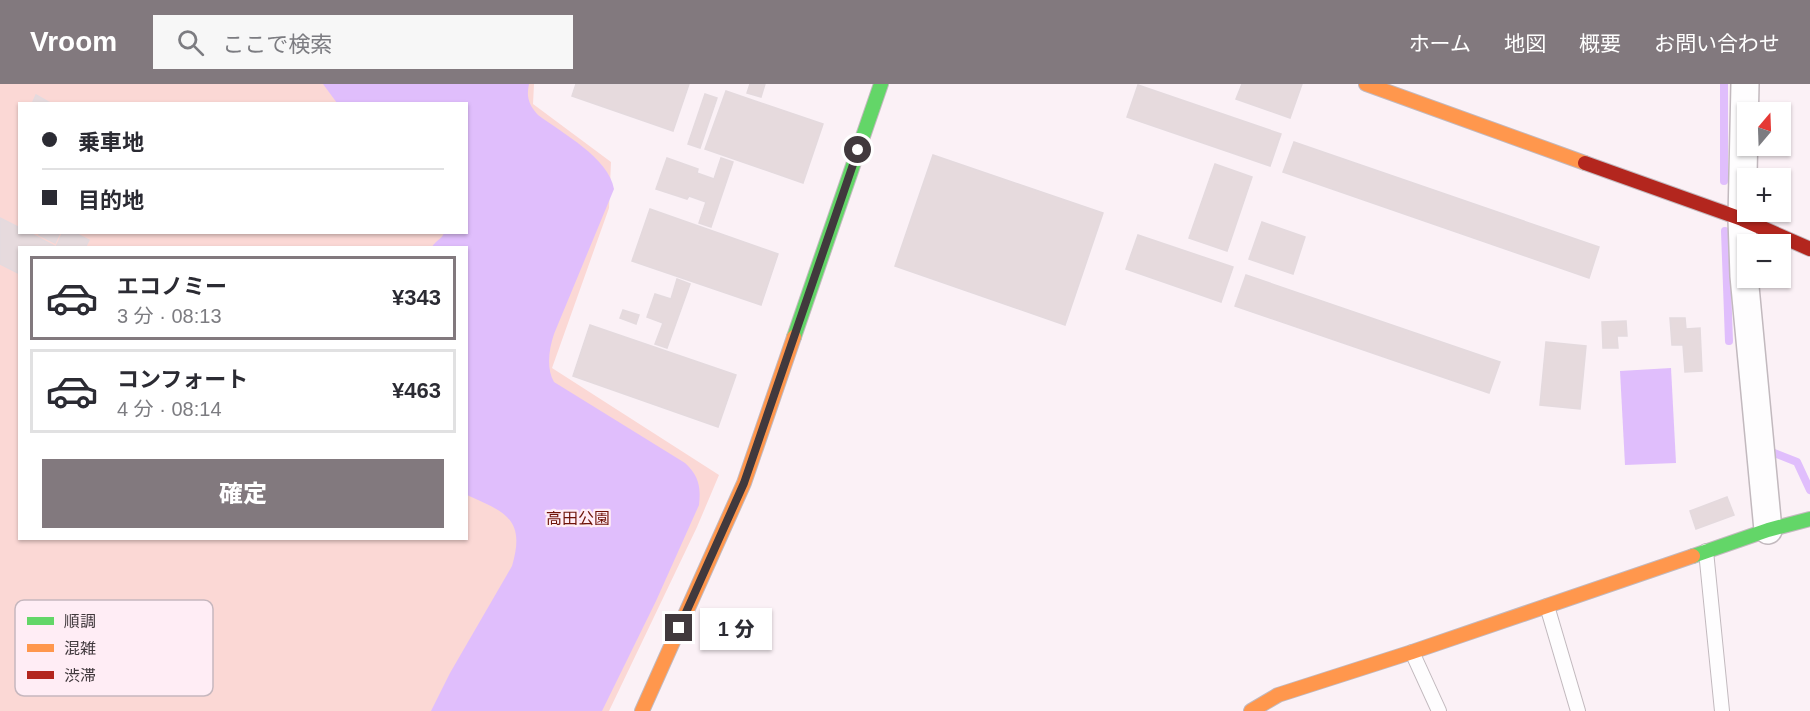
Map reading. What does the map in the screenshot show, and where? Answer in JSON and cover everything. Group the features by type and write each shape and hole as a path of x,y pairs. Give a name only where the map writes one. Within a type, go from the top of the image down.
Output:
{"street":[{"path":"642,711 744,483 881,84"},
{"path":"1366,84 1737,217"},
{"path":"1743,168 1745,84"},
{"path":"1742,222 1744,276 1768,530"},
{"path":"1749,222 1810,249"},
{"path":"1251,711 1278,695 1412,652 1768,530 1810,519"}],"lane":[{"path":"1706,551 1722,711"},
{"path":"1547,606 1578,711"},
{"path":"1412,652 1439,711"}],"green space":[{"name":"高田公園","path":"0,84 534,84 533,104 611,162 609,208 552,368 719,475 697,527 609,711 0,711"}],"shaded area":[{"path":"323,84 529,84 529,101 538,115 583,147 603,167 610,178 614,189 552,340 549,358 551,377 554,382 685,463 696,477 700,499 656,601 602,711 431,711 450,673 512,566 516,550 514,527 509,519 492,507 468,495 468,246 433,246 444,234 468,234 468,102 336,102"},
{"path":"1671,368 1676,463 1625,465 1620,371"}],"building":[{"path":"576,84 689,84 673,131 572,96"},
{"path":"750,84 765,84 761,97 747,93"},
{"path":"1242,84 1302,84 1290,118 1236,99"},
{"path":"1138,85 1281,134 1270,166 1127,117"},
{"path":"726,91 823,124 803,183 705,149"},
{"path":"705,94 717,98 700,148 688,144"},
{"path":"36,95 48,102 33,102"},
{"path":"1294,142 1599,247 1589,278 1283,172"},
{"path":"933,155 1103,213 1065,325 895,266"},
{"path":"667,158 698,169 697,173 714,179 721,158 733,162 711,227 699,223 706,202 689,196 687,199 656,189"},
{"path":"1215,164 1252,177 1227,251 1189,238"},
{"path":"650,209 778,254 761,305 632,261"},
{"path":"0,218 18,227 18,234 32,234 54,246 18,246 18,273 0,264"},
{"path":"1262,222 1305,237 1293,274 1249,259"},
{"path":"40,234 59,234 55,243"},
{"path":"62,234 77,234 89,240 86,246 56,246"},
{"path":"1138,235 1233,267 1221,302 1126,269"},
{"path":"1246,275 1500,362 1489,393 1235,306"},
{"path":"677,279 690,284 667,348 655,344 663,323 647,317 655,294 671,299"},
{"path":"623,310 639,315 636,324 620,318"},
{"path":"1670,318 1685,318 1686,329 1700,328 1702,371 1685,372 1683,345 1672,345"},
{"path":"1626,321 1627,336 1617,336 1618,348 1603,348 1602,322"},
{"path":"590,325 736,375 718,427 573,376"},
{"path":"1546,342 1586,346 1580,409 1540,405"},
{"path":"1727,497 1734,515 1696,529 1690,511"}],"waterway":[{"path":"1724,84 1724,181"},
{"path":"1725,231 1729,341"},
{"path":"1769,451 1797,462 1810,490"}],"traffic: fast":[{"path":"794,337 881,84"},
{"path":"1693,556 1768,530 1810,519"}],"traffic: slow":[{"path":"1366,84 1585,163"},
{"path":"642,711 744,483 794,337"},
{"path":"1251,711 1278,695 1693,556"}],"traffic: jam":[{"path":"1585,163 1742,219 1810,249"}],"route":[{"path":"679,628 744,483 858,150"}]}
